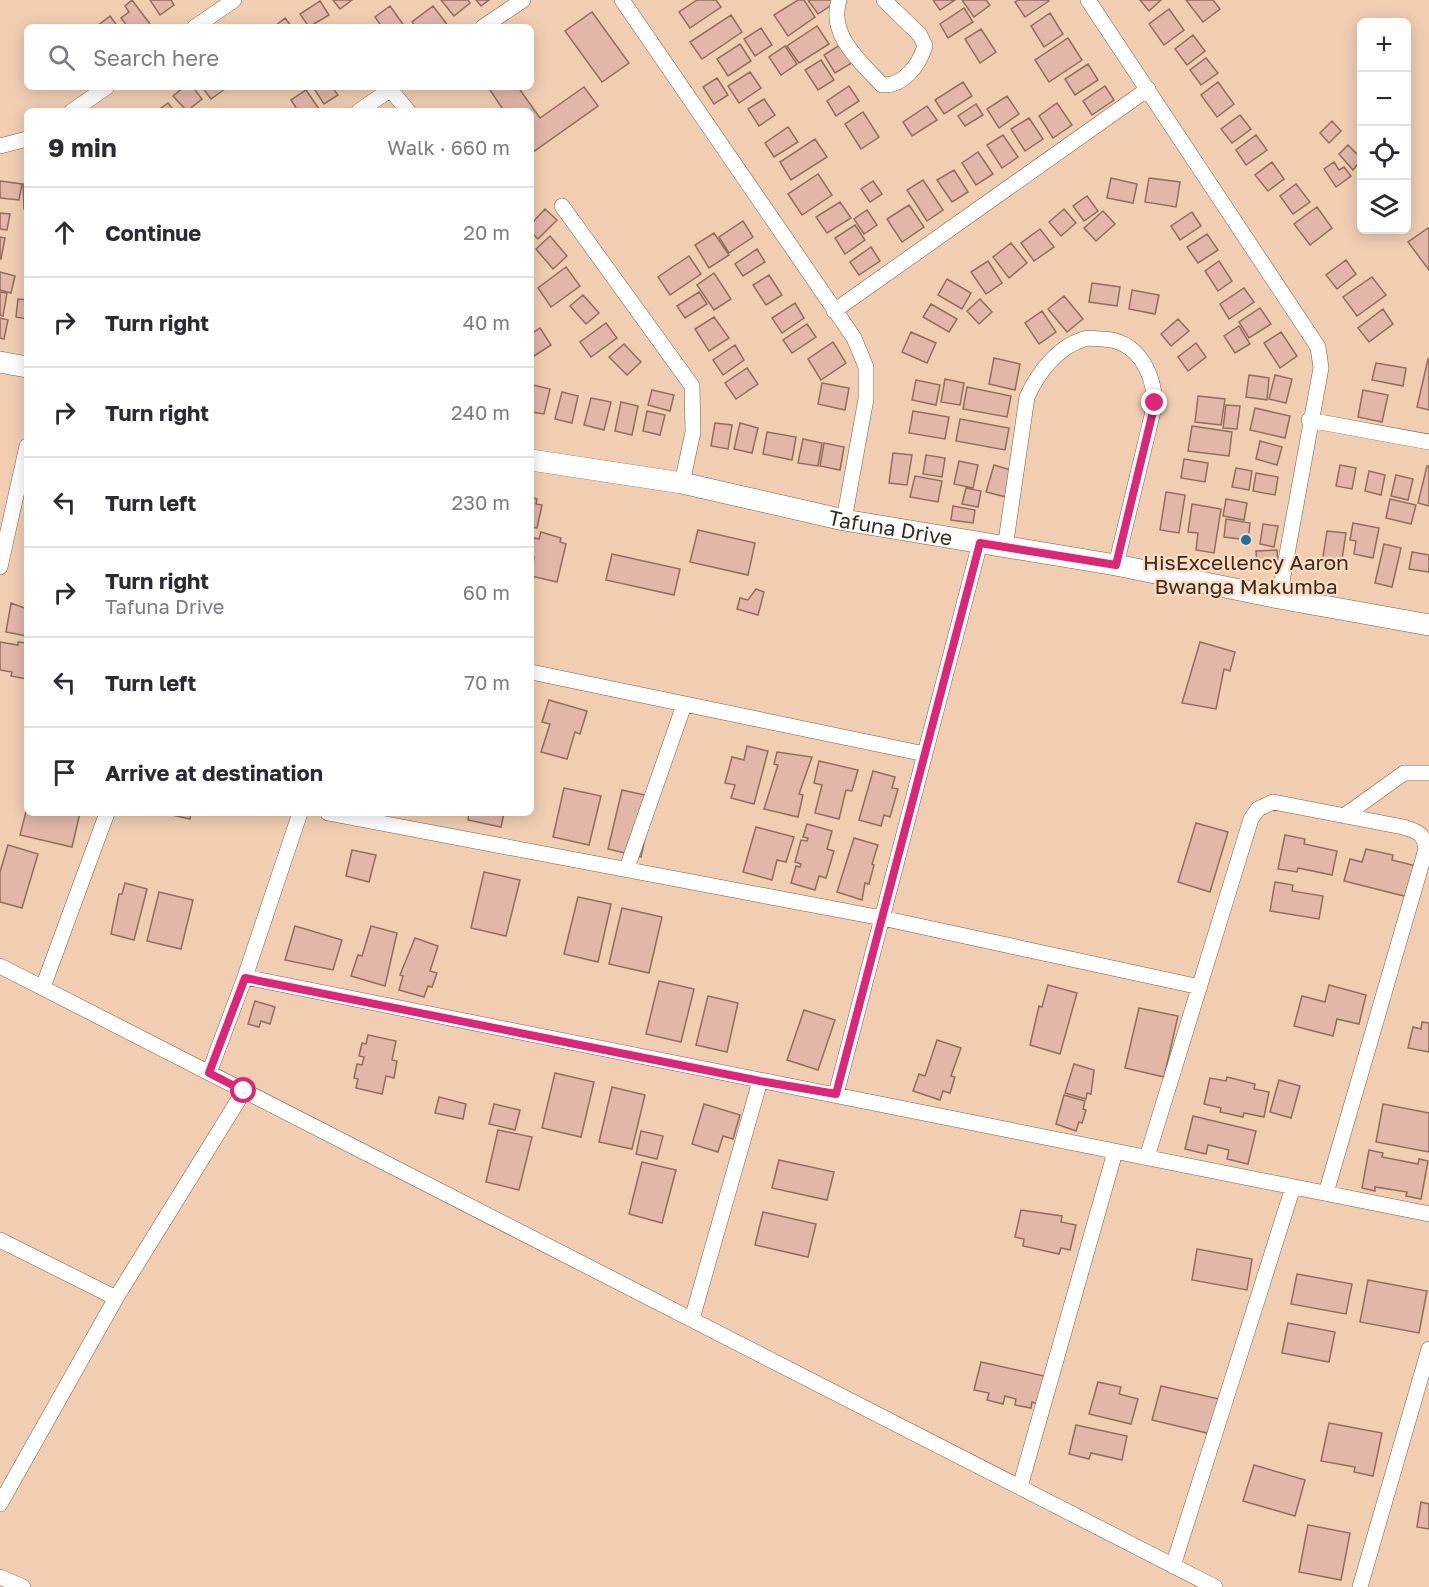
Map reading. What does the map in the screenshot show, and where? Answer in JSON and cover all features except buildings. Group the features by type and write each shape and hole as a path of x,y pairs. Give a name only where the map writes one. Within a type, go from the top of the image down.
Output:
{"main road":[{"path":"0,362 24,366"},
{"name":"Tafuna Drive","path":"534,459 682,483 844,520 1116,565 1429,625"}],"street":[{"path":"199,24 234,0"},
{"path":"487,24 523,0"},
{"path":"622,0 854,338 866,367 866,399 844,520"},
{"path":"839,0 836,10 838,30 882,85 890,85 913,70 925,46 920,35 884,0"},
{"path":"1088,0 1318,347 1321,368 1309,420 1279,598"},
{"path":"834,312 1148,89"},
{"path":"76,108 103,90"},
{"path":"363,108 389,90"},
{"path":"393,90 406,108"},
{"path":"0,146 24,140"},
{"path":"562,206 692,386 693,432 682,483"},
{"path":"1005,548 1027,397 1036,378 1048,362 1084,338 1111,339 1132,349 1148,368 1154,384 1155,403 1116,565"},
{"path":"1309,420 1429,442"},
{"path":"0,567 24,459"},
{"path":"836,1094 980,543"},
{"path":"534,673 925,754"},
{"path":"627,868 684,705"},
{"path":"1344,816 1404,773 1429,773"},
{"path":"1147,1157 1251,819 1258,809 1273,802 1344,816 1419,832 1425,839 1426,849 1326,1193"},
{"path":"43,987 106,816"},
{"path":"209,1073 245,978 299,816"},
{"path":"344,816 882,918 1200,987"},
{"path":"0,966 1215,1587"},
{"path":"245,978 1429,1214"},
{"path":"692,1319 760,1081"},
{"path":"0,1504 116,1298 244,1091"},
{"path":"1020,1487 1115,1152"},
{"path":"1173,1566 1293,1187"},
{"path":"0,1240 116,1298"},
{"path":"1360,1587 1429,1349"},
{"path":"0,1577 23,1587"}],"place":[{"name":"HisExcellency Aaron Bwanga Makumba","path":"1246,540"}],"route":[{"path":"244,1091 209,1073 245,978 760,1081 836,1094 980,543 1116,565 1155,403"}]}
